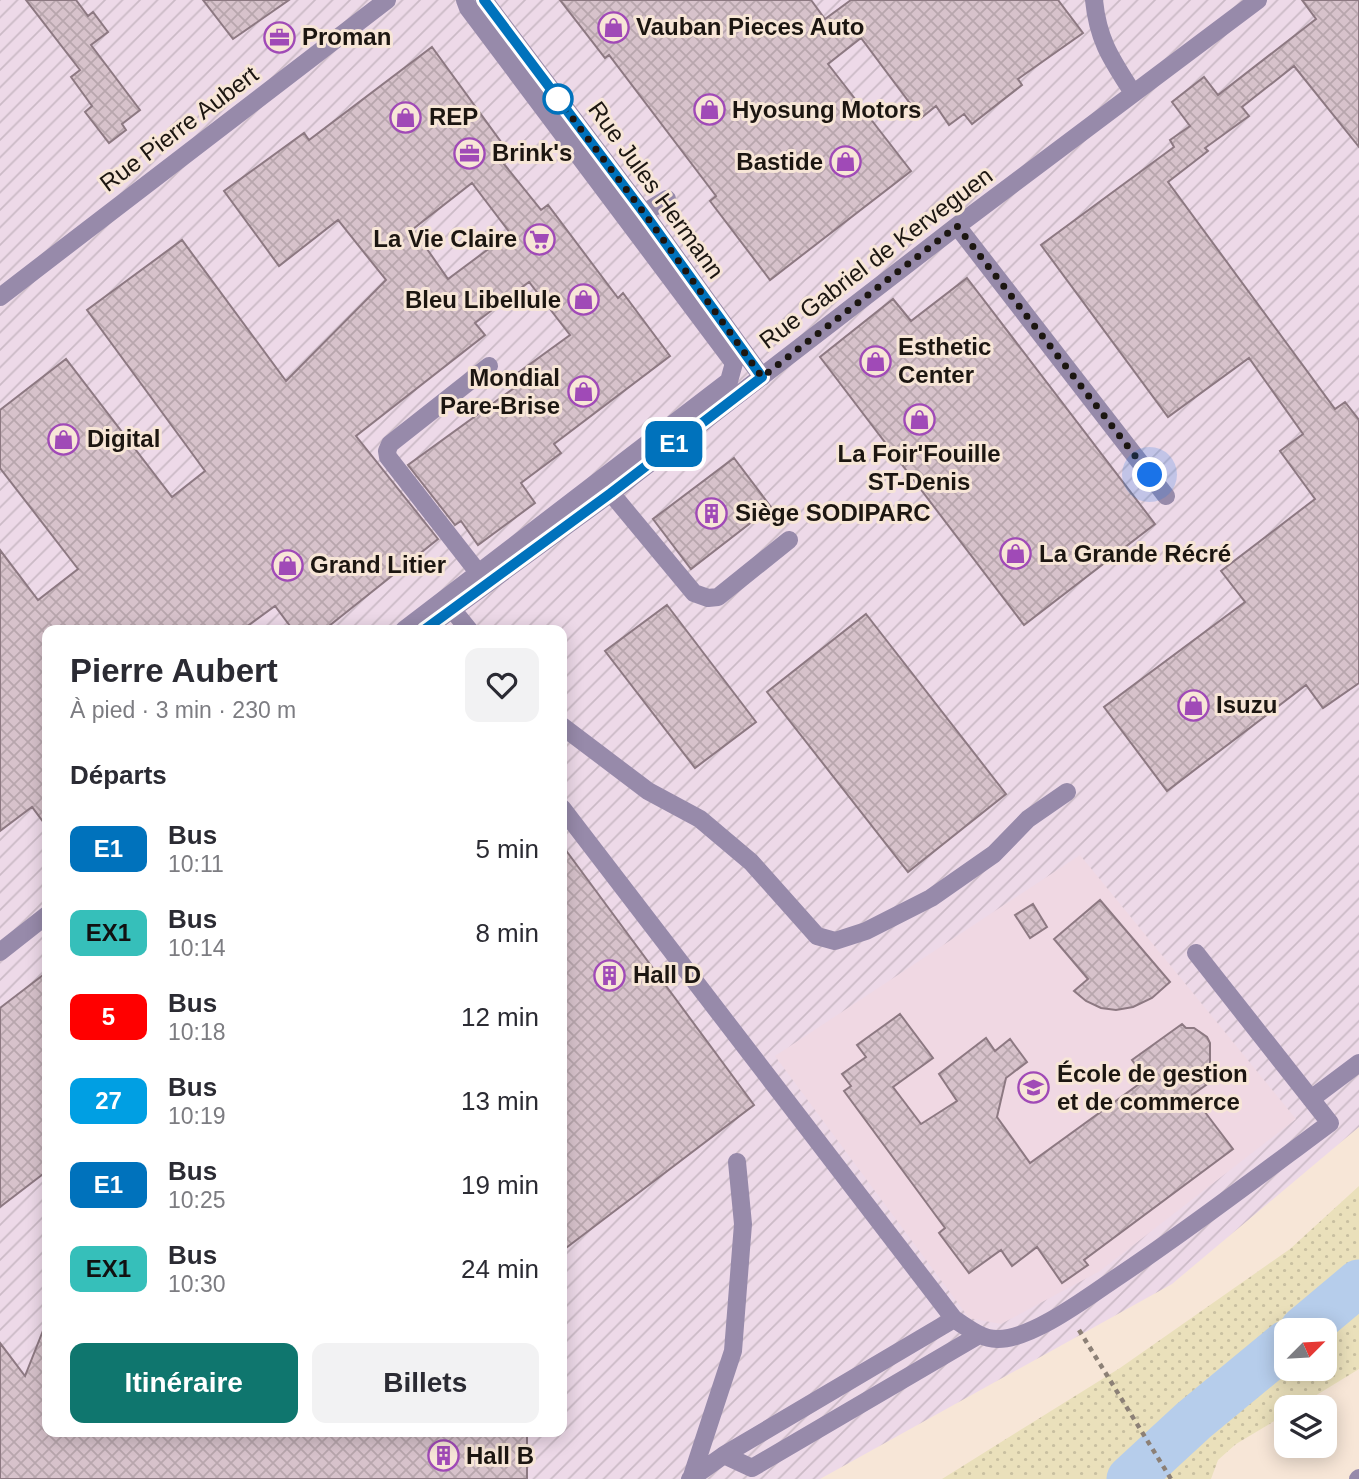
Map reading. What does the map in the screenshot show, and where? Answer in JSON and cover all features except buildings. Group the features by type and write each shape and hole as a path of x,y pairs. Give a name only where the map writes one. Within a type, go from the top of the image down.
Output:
{"street":[{"name":"Rue Pierre Aubert","path":"0,297 387,0"},
{"path":"412,625 482,578 729,381 734,363 468,8 465,0"},
{"name":"Rue Jules Hermann","path":"484,0 644,213 762,377"},
{"path":"1094,0 1096,25 1107,51 1133,93"},
{"name":"Rue Gabriel de Kerveguen","path":"431,625 452,609 482,578 611,493 957,226 1258,0"},
{"path":"644,213 667,199"},
{"path":"957,226 1166,496"},
{"path":"482,578 388,457 387,451 390,444 489,366"},
{"path":"611,493 694,593 708,598 718,597 789,540"},
{"path":"452,609 465,625"},
{"path":"567,730 648,792 700,819 751,862 817,936 835,941 866,931 931,898 994,854 1028,819 1067,792"},
{"path":"567,815 954,1319 979,1335 997,1339 1030,1331 1067,1311 1178,1236 1330,1123 1196,953"},
{"path":"0,937 42,906"},
{"path":"0,952 42,919"},
{"path":"1311,1098 1359,1063"},
{"path":"690,1479 733,1351 743,1224 737,1162"},
{"path":"690,1479 724,1454 954,1319"},
{"path":"724,1454 752,1468 979,1335"}],"path":[{"path":"1067,1311 1171,1479"}],"shaded area":[{"path":"0,0 1359,0 1359,1127 1172,1284 820,1479 0,1479"},
{"name":"École de gestion et de commerce","path":"1080,855 1296,1119 1100,1271 1001,1324 969,1318 775,1056"}],"sand":[{"path":"1359,1186 1359,1369 1317,1395 1274,1395 1274,1421 1236,1444 1218,1460 1211,1479 942,1479 1120,1368 1290,1249"}],"waterway":[{"path":"1317,1318 1359,1283"},
{"path":"1130,1479 1194,1420 1274,1354"}],"bus line":[{"name":"E1","path":"431,625 611,493 762,377 644,213 484,0"}],"place":[{"name":"Vauban Pieces Auto","path":"613,27"},
{"name":"Proman","path":"279,37"},
{"name":"Hyosung Motors","path":"709,110"},
{"name":"REP","path":"406,117"},
{"name":"Brink's","path":"469,153"},
{"name":"Bastide","path":"846,162"},
{"name":"La Vie Claire","path":"540,239"},
{"name":"Bleu Libellule","path":"584,300"},
{"name":"Esthetic Center","path":"875,361"},
{"name":"Mondial Pare-Brise","path":"583,392"},
{"name":"La Foir'Fouille ST-Denis","path":"919,420"},
{"name":"Digital","path":"64,439"},
{"name":"Siège SODIPARC","path":"712,513"},
{"name":"La Grande Récré","path":"1016,554"},
{"name":"Grand Litier","path":"287,565"},
{"name":"Isuzu","path":"1193,705"},
{"name":"Hall D","path":"610,975"},
{"name":"École de gestion et de commerce","path":"1034,1088"},
{"name":"Hall B","path":"443,1456"}],"route":[{"path":"558,99 762,377 957,226 1150,475"}]}
